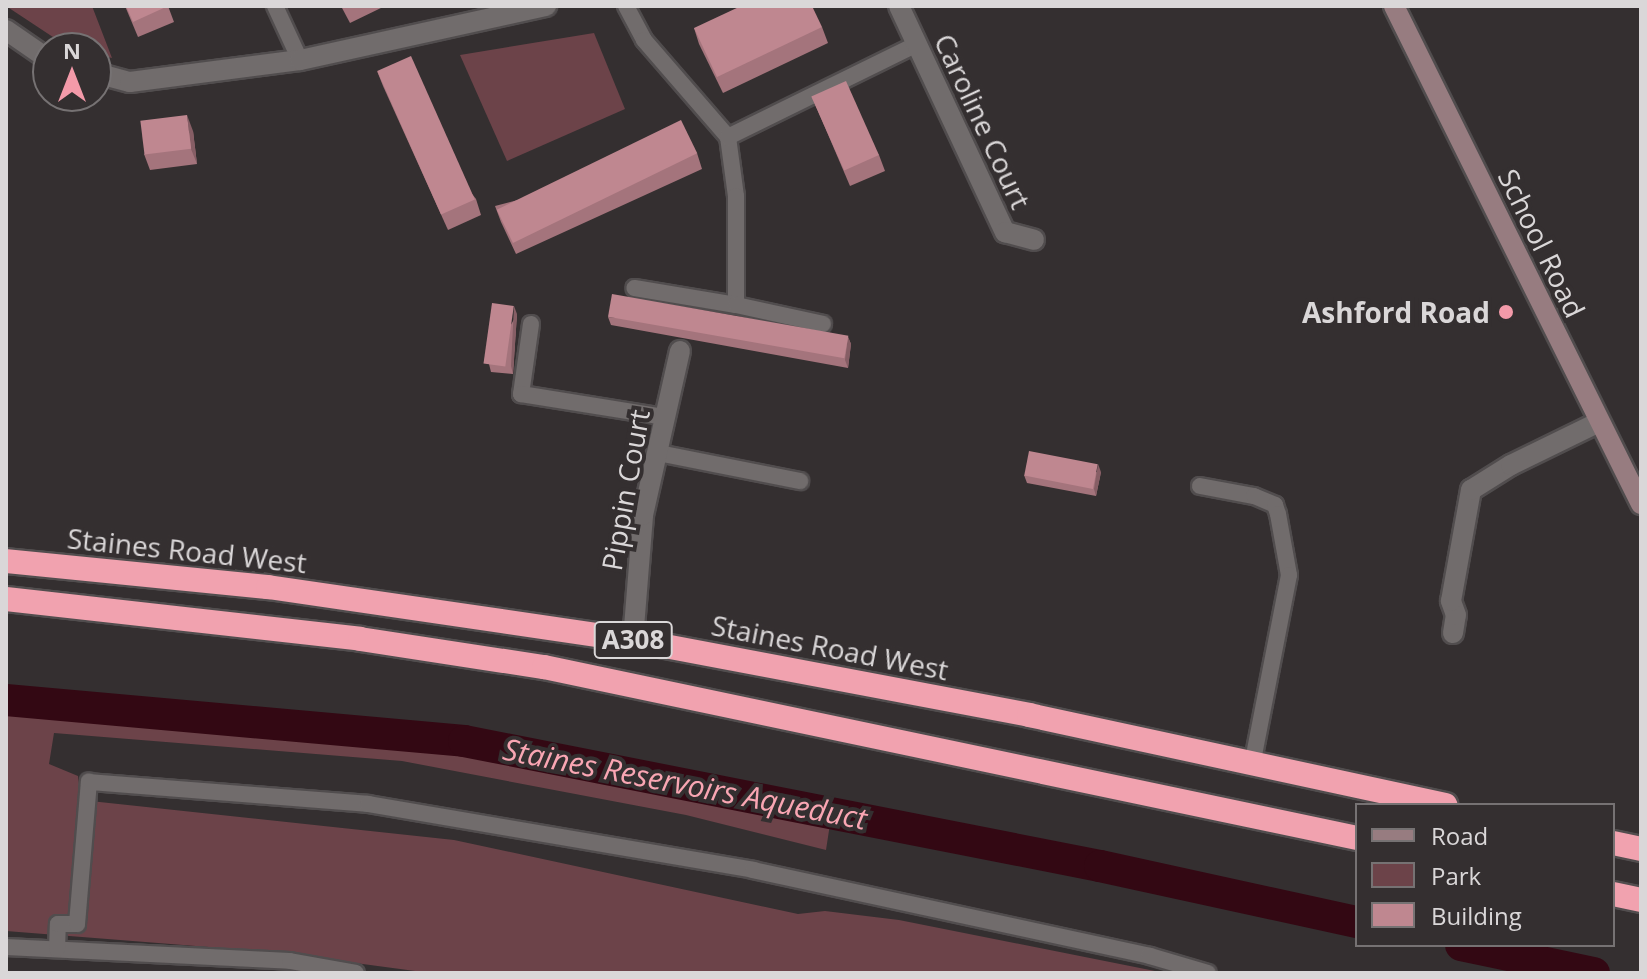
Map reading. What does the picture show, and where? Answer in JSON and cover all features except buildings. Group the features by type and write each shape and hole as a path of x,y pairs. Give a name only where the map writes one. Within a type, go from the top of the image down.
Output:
{"highway":[{"name":"Staines Road West","path":"6,561 268,587 633,640 1253,761 1436,803"},
{"name":"A308","path":"6,599 360,639 544,667 1355,838"},
{"path":"1615,843 1641,849"},
{"path":"1615,894 1641,900"}],"main road":[{"name":"School Road","path":"1394,6 1599,422 1639,495"}],"street":[{"path":"112,77 130,82 300,60 546,6"},
{"name":"Caroline Court","path":"899,6 1005,232 1034,240"},
{"path":"11,38 32,50"},
{"name":"Pippin Court","path":"633,640 637,560 680,351"},
{"path":"1453,633 1456,615 1451,601 1471,490 1511,465 1599,422"}],"lane":[{"path":"275,6 300,60"},
{"path":"626,6 644,40 728,137 736,196 736,305"},
{"path":"728,137 917,44"},
{"path":"634,288 823,324"},
{"path":"531,324 521,394 665,417"},
{"path":"658,453 800,481"},
{"path":"1200,486 1254,496 1275,505 1278,514 1289,575 1253,761"},
{"path":"57,949 58,924 77,924 89,782 368,804 414,811 753,870 1150,956 1208,973"},
{"path":"6,947 244,966 290,961 356,973"}],"green space":[{"path":"6,6 92,6 102,32 45,32"},
{"path":"594,33 625,109 507,161 460,55"},
{"path":"6,711 456,751 830,824 826,850 686,815 402,761 54,733 49,764 78,776 81,800 454,840 798,914 825,911 899,920 1165,973 430,973 273,952 6,931"}],"waterway":[{"name":"Staines Reservoirs Aqueduct","path":"6,700 464,741 1100,866 1355,922"},
{"name":"Staines Reservoirs Aqueduct","path":"1470,947 1594,973"}],"place":[{"name":"Ashford Road","path":"1506,312"}]}
